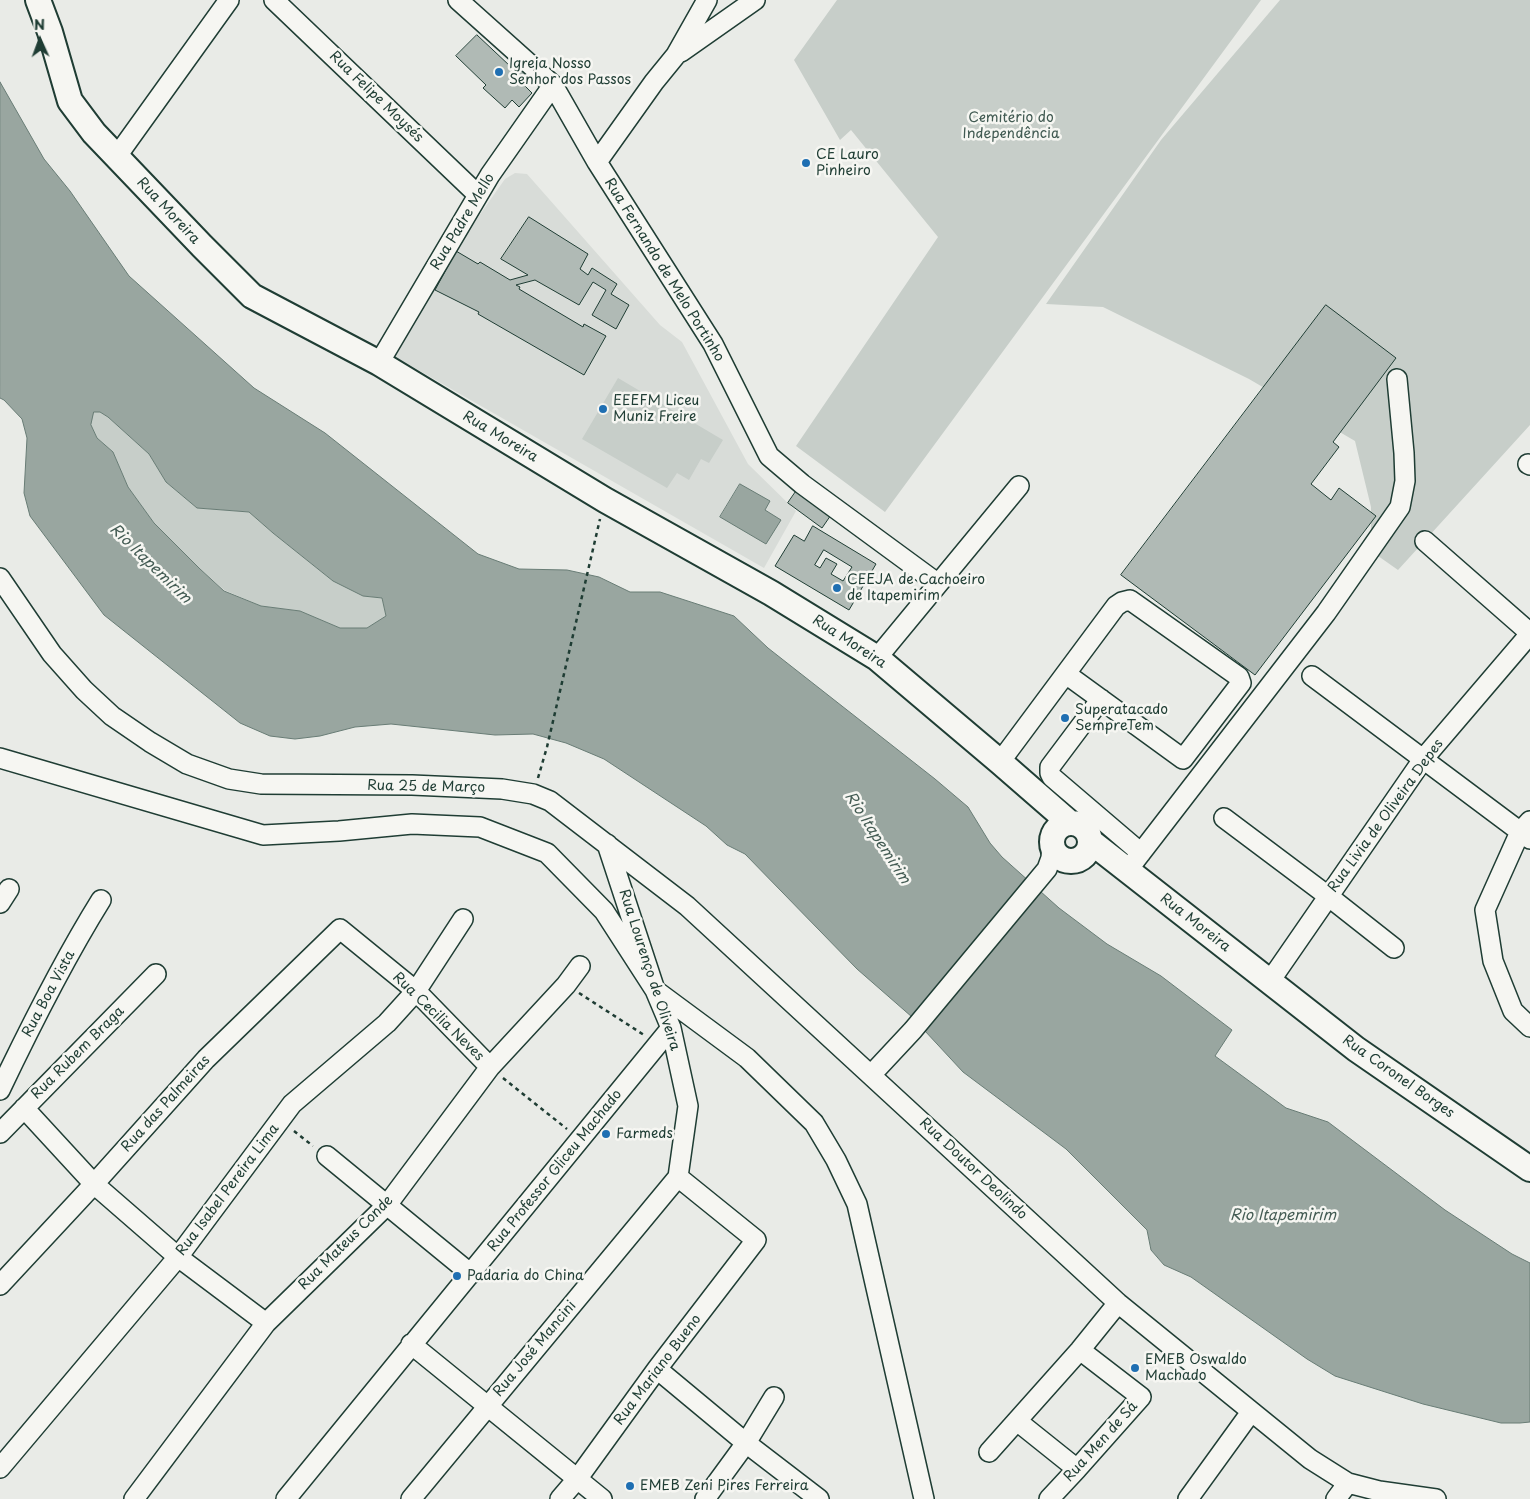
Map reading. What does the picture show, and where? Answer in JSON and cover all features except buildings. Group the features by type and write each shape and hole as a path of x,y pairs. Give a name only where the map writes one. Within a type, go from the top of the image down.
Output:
{"main road":[{"name":"Rua Moreira","path":"38,0 50,32 70,101 94,133 252,296 379,363 605,500 771,593 877,658 1045,802 1062,851 1129,863 1270,982"},
{"name":"Rua Coronel Borges","path":"1270,982 1356,1049 1530,1169"}],"street":[{"path":"118,156 229,0"},
{"name":"Rua Felipe Moysés","path":"274,0 478,195"},
{"name":"Rua Fernando de Melo Portinho","path":"458,0 553,85 596,162 713,344 769,456 802,484 937,583"},
{"path":"596,162 676,55 707,0"},
{"path":"676,55 755,0"},
{"name":"Rua Padre Mello","path":"379,363 490,175 553,85"},
{"path":"1101,699 1050,767 1050,773 1129,863 1214,760 1326,613 1400,507 1405,482 1397,379"},
{"path":"877,658 1019,486"},
{"path":"1425,541 1530,633"},
{"name":"Rua 25 de Março","path":"0,578 52,654 84,690 112,716 187,764 229,779 261,784 412,785 502,789 533,794 556,805 607,844"},
{"path":"1000,762 1116,606 1122,602 1130,600 1239,677 1241,683 1183,759 1066,674"},
{"name":"Rua Livia de Oliveira Depes","path":"1270,982 1424,758 1530,633"},
{"path":"1312,676 1527,831 1485,910 1492,961 1513,1011 1530,1027"},
{"path":"0,758 263,835 339,831 412,824 480,827 548,853 604,911 655,990 747,1058 814,1123 836,1160 857,1204 924,1499"},
{"path":"1224,818 1394,948"},
{"name":"Rua Lourenço de Oliveira","path":"607,844 655,990 671,1028 688,1106 678,1177"},
{"name":"Rua Doutor Deolindo","path":"607,844 688,906 1118,1303 1310,1459 1348,1483 1380,1491 1436,1499"},
{"path":"872,1075 913,1030 1062,851"},
{"name":"Rua Boa Vista","path":"0,1090 80,933 101,900"},
{"name":"Rua Isabel Pereira Lima","path":"0,1468 178,1257 292,1104 387,1023 416,991 462,919"},
{"name":"Rua Cecilia Neves","path":"340,929 416,991 490,1067"},
{"name":"Rua das Palmeiras","path":"0,1285 206,1059 340,929"},
{"name":"Rua Mateus Conde","path":"134,1499 266,1323 387,1205 490,1067 566,985 580,966"},
{"name":"Rua Rubem Braga","path":"2,1130 156,974"},
{"name":"Rua Professor Gliceu Machado","path":"286,1499 671,1028"},
{"path":"24,1108 94,1184 178,1257 266,1323"},
{"path":"327,1156 471,1274"},
{"name":"Rua Mariano Bueno","path":"560,1499 578,1478 657,1369 756,1240 678,1177"},
{"name":"Rua José Mancini","path":"411,1499 678,1177"},
{"path":"989,1452 1080,1350 1118,1303"},
{"path":"411,1344 602,1499"},
{"name":"Rua Men de Sá","path":"1048,1499 1141,1397 1080,1350"},
{"path":"657,1369 746,1443 819,1499"},
{"path":"705,1499 746,1443 774,1396"},
{"path":"1188,1499 1251,1412"},
{"path":"1017,1421 1077,1469"},
{"path":"1336,1499 1348,1483"}],"path":[{"path":"533,794 547,747 605,500"},
{"path":"566,985 658,1044"},
{"path":"490,1067 580,1140"}],"shaded area":[{"name":"EEEFM Liceu Muniz Freire","path":"515,173 527,174 660,325 682,342 748,464 796,511 764,568 392,355 457,247 505,179"}],"green space":[{"name":"Cemitério do Independência","path":"837,0 1261,0 885,512 796,446 938,237 851,130 840,140 794,60"},
{"path":"1280,0 1530,0 1530,425 1398,570 1371,551 1371,507 1355,441 1249,379 1103,307 1046,304 1161,140"},
{"path":"618,378 723,440 709,463 701,459 689,480 677,473 667,488 582,439"},
{"path":"94,412 100,412 108,417 149,454 166,482 197,508 249,512 333,581 363,596 382,598 386,616 367,628 340,628 300,611 261,606 224,590 154,523 128,487 113,452 97,438 91,425"}],"water":[{"name":"Rio Itapemirim","path":"0,82 44,159 70,191 129,276 254,388 325,433 478,554 519,569 567,570 599,577 630,592 660,592 734,616 768,648 968,807 990,843 1002,857 1059,908 1107,944 1161,976 1232,1030 1215,1056 1286,1108 1328,1122 1445,1210 1512,1254 1530,1263 1530,1422 1501,1423 1423,1404 1335,1376 1307,1359 1191,1277 1164,1265 1151,1250 1147,1230 1066,1149 963,1072 912,1017 857,969 745,854 727,845 706,826 604,759 566,743 533,734 495,735 391,724 355,727 320,736 295,739 270,736 240,723 104,615 30,516 24,493 27,438 22,419 0,398","holes":["94,412 100,412 149,454 166,482 197,508 249,512 333,581 363,596 382,598 386,616 367,628 340,628 300,611 261,606 224,591 154,523 128,487 113,452 97,438 91,425"]},
{"path":"740,484 770,501 765,510 781,520 766,544 720,517"}],"place":[{"name":"Igreja Nosso Senhor dos Passos","path":"499,72"},
{"name":"CE Lauro Pinheiro","path":"806,163"},
{"name":"EEEFM Liceu Muniz Freire","path":"603,409"},
{"name":"CEEJA de Cachoeiro de Itapemirim","path":"837,588"},
{"name":"Superatacado SempreTem","path":"1065,718"},
{"name":"Farmeds","path":"606,1134"},
{"name":"Padaria do China","path":"457,1276"},
{"name":"EMEB Oswaldo Machado","path":"1135,1368"},
{"name":"EMEB Zeni Pires Ferreira","path":"630,1486"}]}
